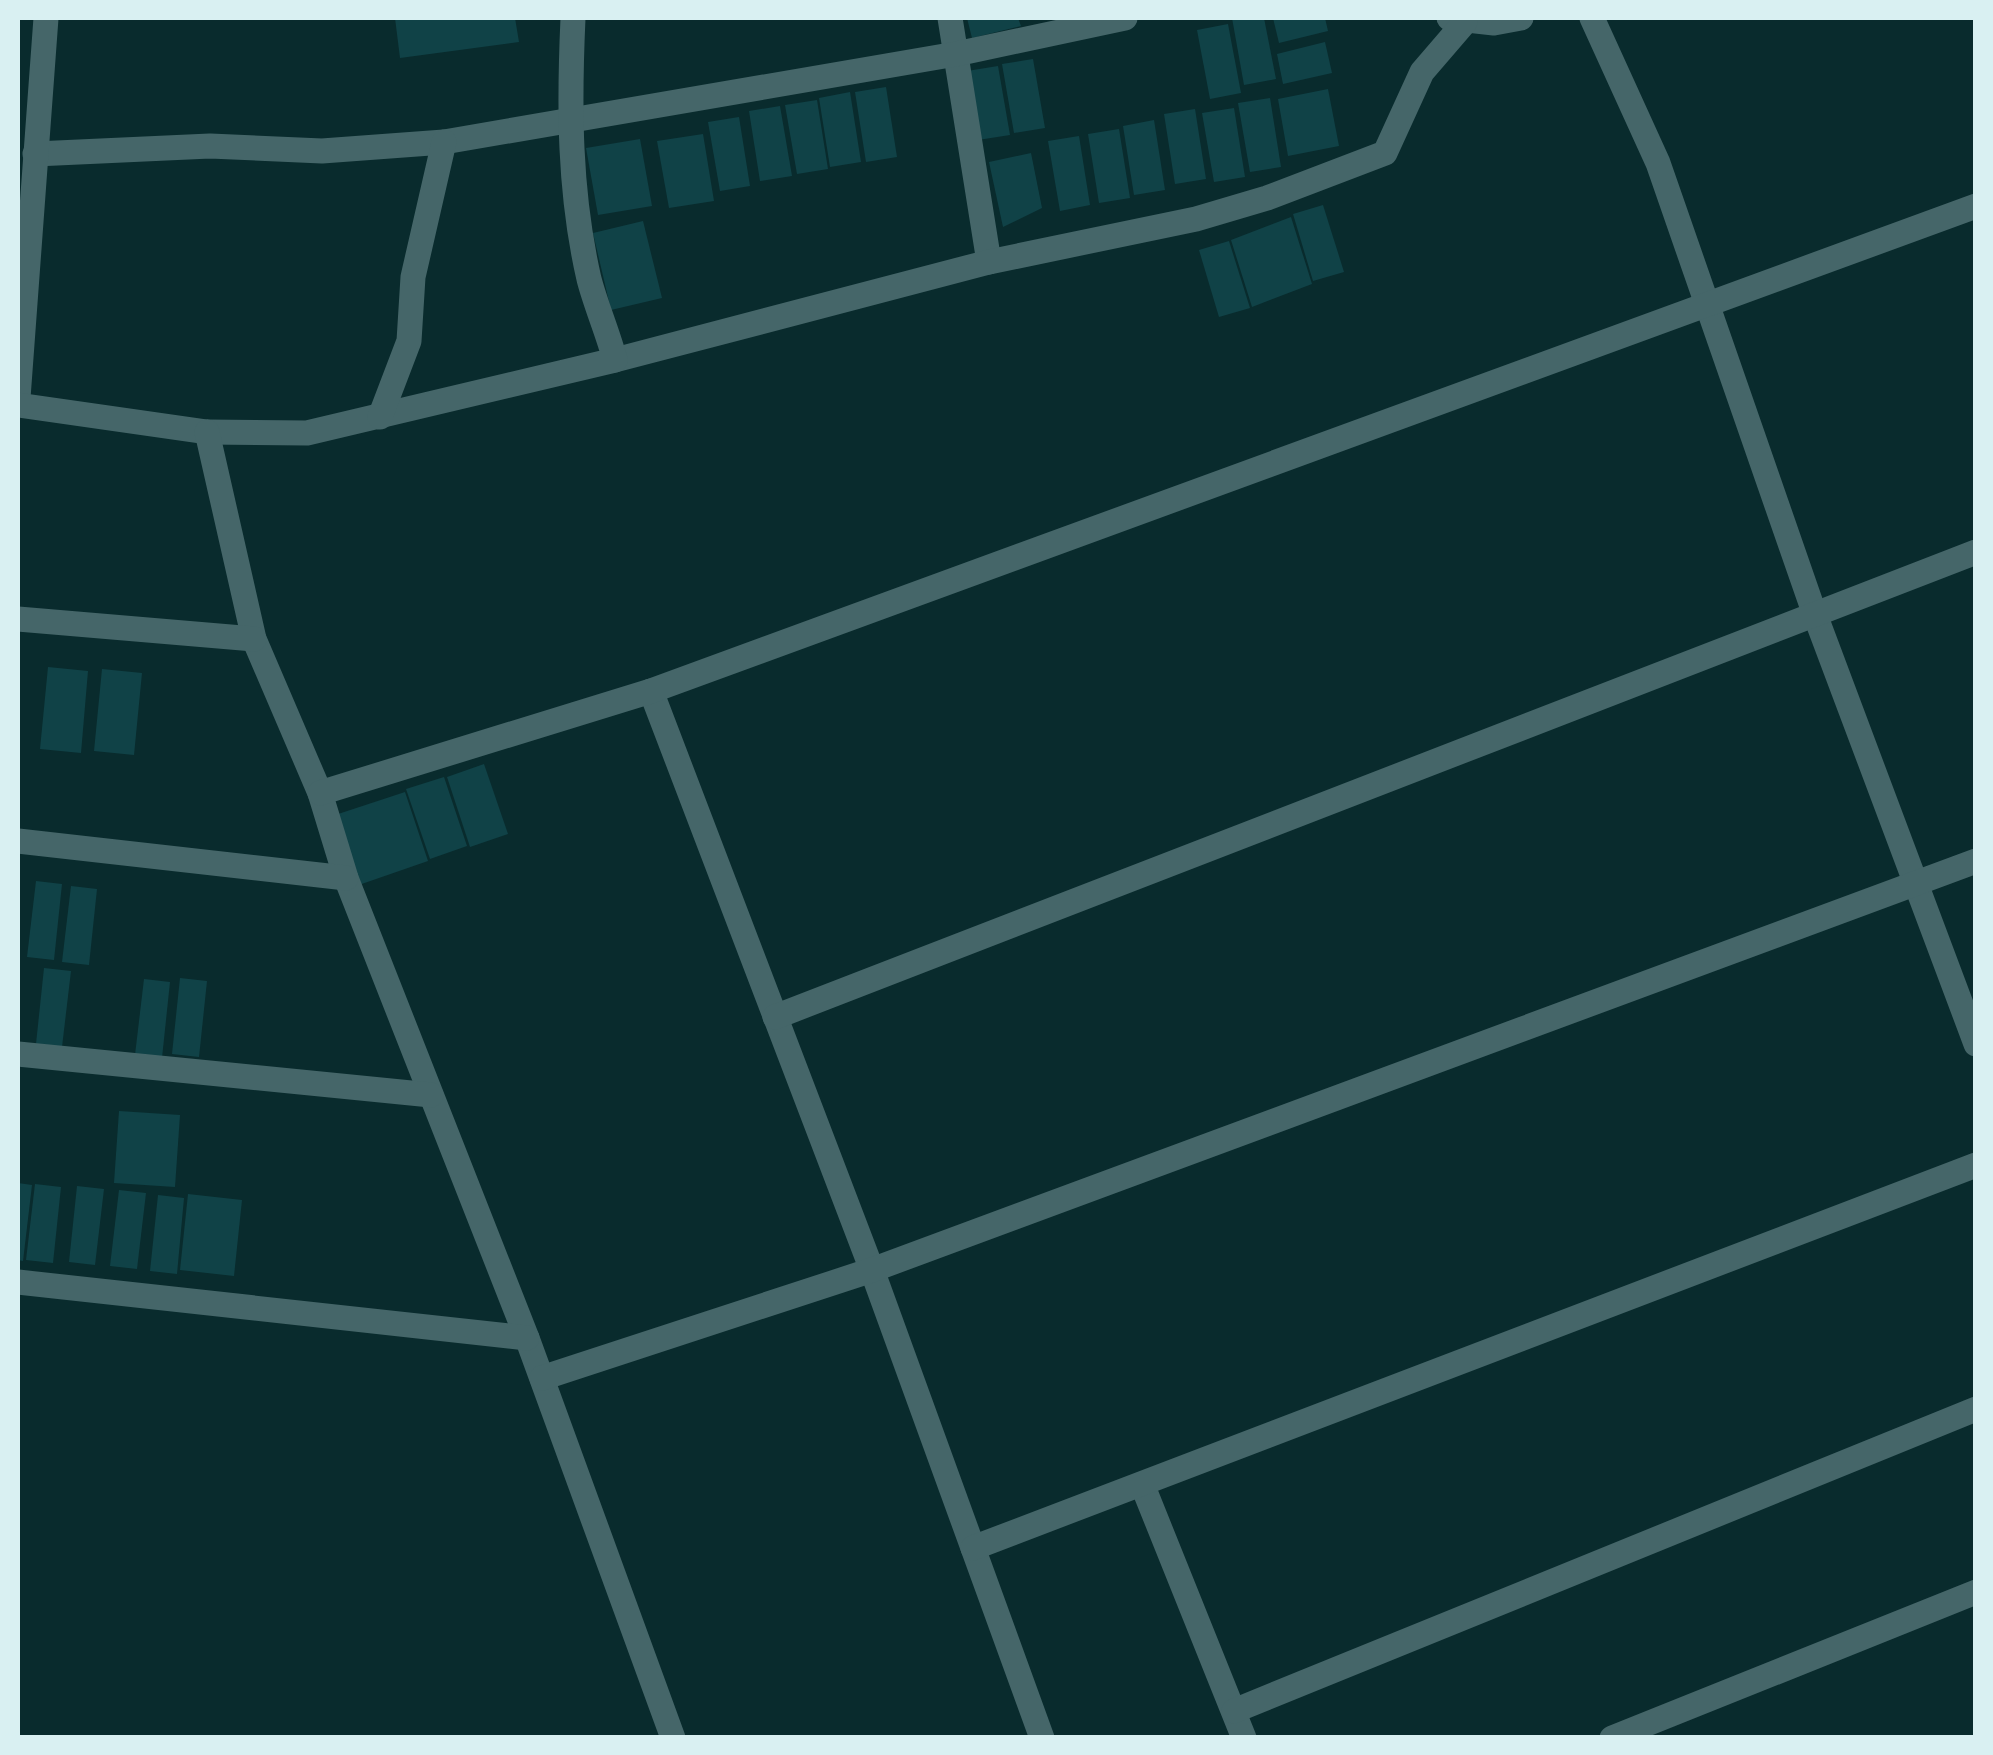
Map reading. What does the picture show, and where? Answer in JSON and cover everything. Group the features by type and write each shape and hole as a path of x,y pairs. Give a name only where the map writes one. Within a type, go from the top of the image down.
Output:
{"street":[{"path":"46,18 18,401 207,432 307,434 615,360 989,262 1196,219 1384,153 1422,72 1457,20 1521,18"},
{"path":"573,18 568,121 590,281 615,360"},
{"path":"950,18 989,262"},
{"path":"35,154 210,146 322,151 444,142 956,54 1125,18"},
{"path":"1592,18 1658,163 1814,612 1976,1044"},
{"path":"380,416 409,341 413,276 444,142"},
{"path":"320,793 651,691 1976,206"},
{"path":"207,432 254,640 320,793 346,878 527,1338 673,1738"},
{"path":"775,1017 1976,552"},
{"path":"18,619 254,640"},
{"path":"651,691 872,1270 1042,1738"},
{"path":"18,841 346,878"},
{"path":"542,1378 872,1270 1976,861"},
{"path":"18,1054 431,1095"},
{"path":"973,1548 1976,1165"},
{"path":"18,1282 527,1338"},
{"path":"1234,1711 1976,1409"},
{"path":"1142,1484 1244,1738"},
{"path":"1612,1738 1976,1592"}],"building":[{"path":"395,18 515,18 519,42 400,58"},
{"path":"967,18 1018,18 1021,26 972,38"},
{"path":"1232,18 1264,18 1276,79 1244,85"},
{"path":"1273,18 1325,18 1328,31 1279,43"},
{"path":"1228,24 1241,93 1210,99 1197,30"},
{"path":"1325,42 1332,73 1283,84 1277,54"},
{"path":"1033,59 1045,128 1014,133 1002,64"},
{"path":"998,66 1010,135 978,140 967,71"},
{"path":"886,87 897,157 866,162 855,92"},
{"path":"1328,89 1339,146 1288,156 1278,99"},
{"path":"850,92 861,162 830,167 819,98"},
{"path":"1270,98 1281,167 1250,172 1238,103"},
{"path":"817,100 828,169 797,174 785,105"},
{"path":"780,106 792,176 760,181 749,111"},
{"path":"1234,108 1245,177 1214,182 1202,113"},
{"path":"1195,109 1206,179 1175,184 1164,114"},
{"path":"739,117 750,186 720,191 708,122"},
{"path":"1154,120 1165,190 1134,195 1123,126"},
{"path":"1119,129 1130,198 1099,203 1088,134"},
{"path":"703,134 714,201 669,208 657,141"},
{"path":"1079,136 1090,205 1060,211 1048,141"},
{"path":"640,139 652,206 598,215 586,148"},
{"path":"1031,153 1042,208 1003,227 989,162"},
{"path":"1323,205 1344,272 1313,281 1293,214"},
{"path":"1291,217 1312,284 1252,307 1231,240"},
{"path":"643,221 662,298 611,310 593,233"},
{"path":"1229,241 1250,308 1219,317 1199,250"},
{"path":"48,667 88,671 81,753 40,749"},
{"path":"102,669 142,673 134,755 94,751"},
{"path":"484,764 508,834 470,847 447,777"},
{"path":"444,777 467,846 430,859 406,789"},
{"path":"405,792 428,861 353,887 329,817"},
{"path":"36,881 62,884 54,960 27,957"},
{"path":"71,886 97,889 89,965 62,962"},
{"path":"44,968 71,971 62,1047 36,1044"},
{"path":"180,978 207,981 199,1057 172,1054"},
{"path":"144,979 170,982 162,1058 135,1055"},
{"path":"119,1111 180,1115 175,1187 114,1183"},
{"path":"18,1183 32,1185 23,1261 18,1260"},
{"path":"35,1184 61,1187 53,1263 26,1260"},
{"path":"77,1186 104,1189 95,1265 69,1262"},
{"path":"119,1190 146,1193 137,1269 110,1266"},
{"path":"188,1194 242,1200 234,1276 180,1270"},
{"path":"158,1195 184,1198 177,1274 150,1271"}]}
